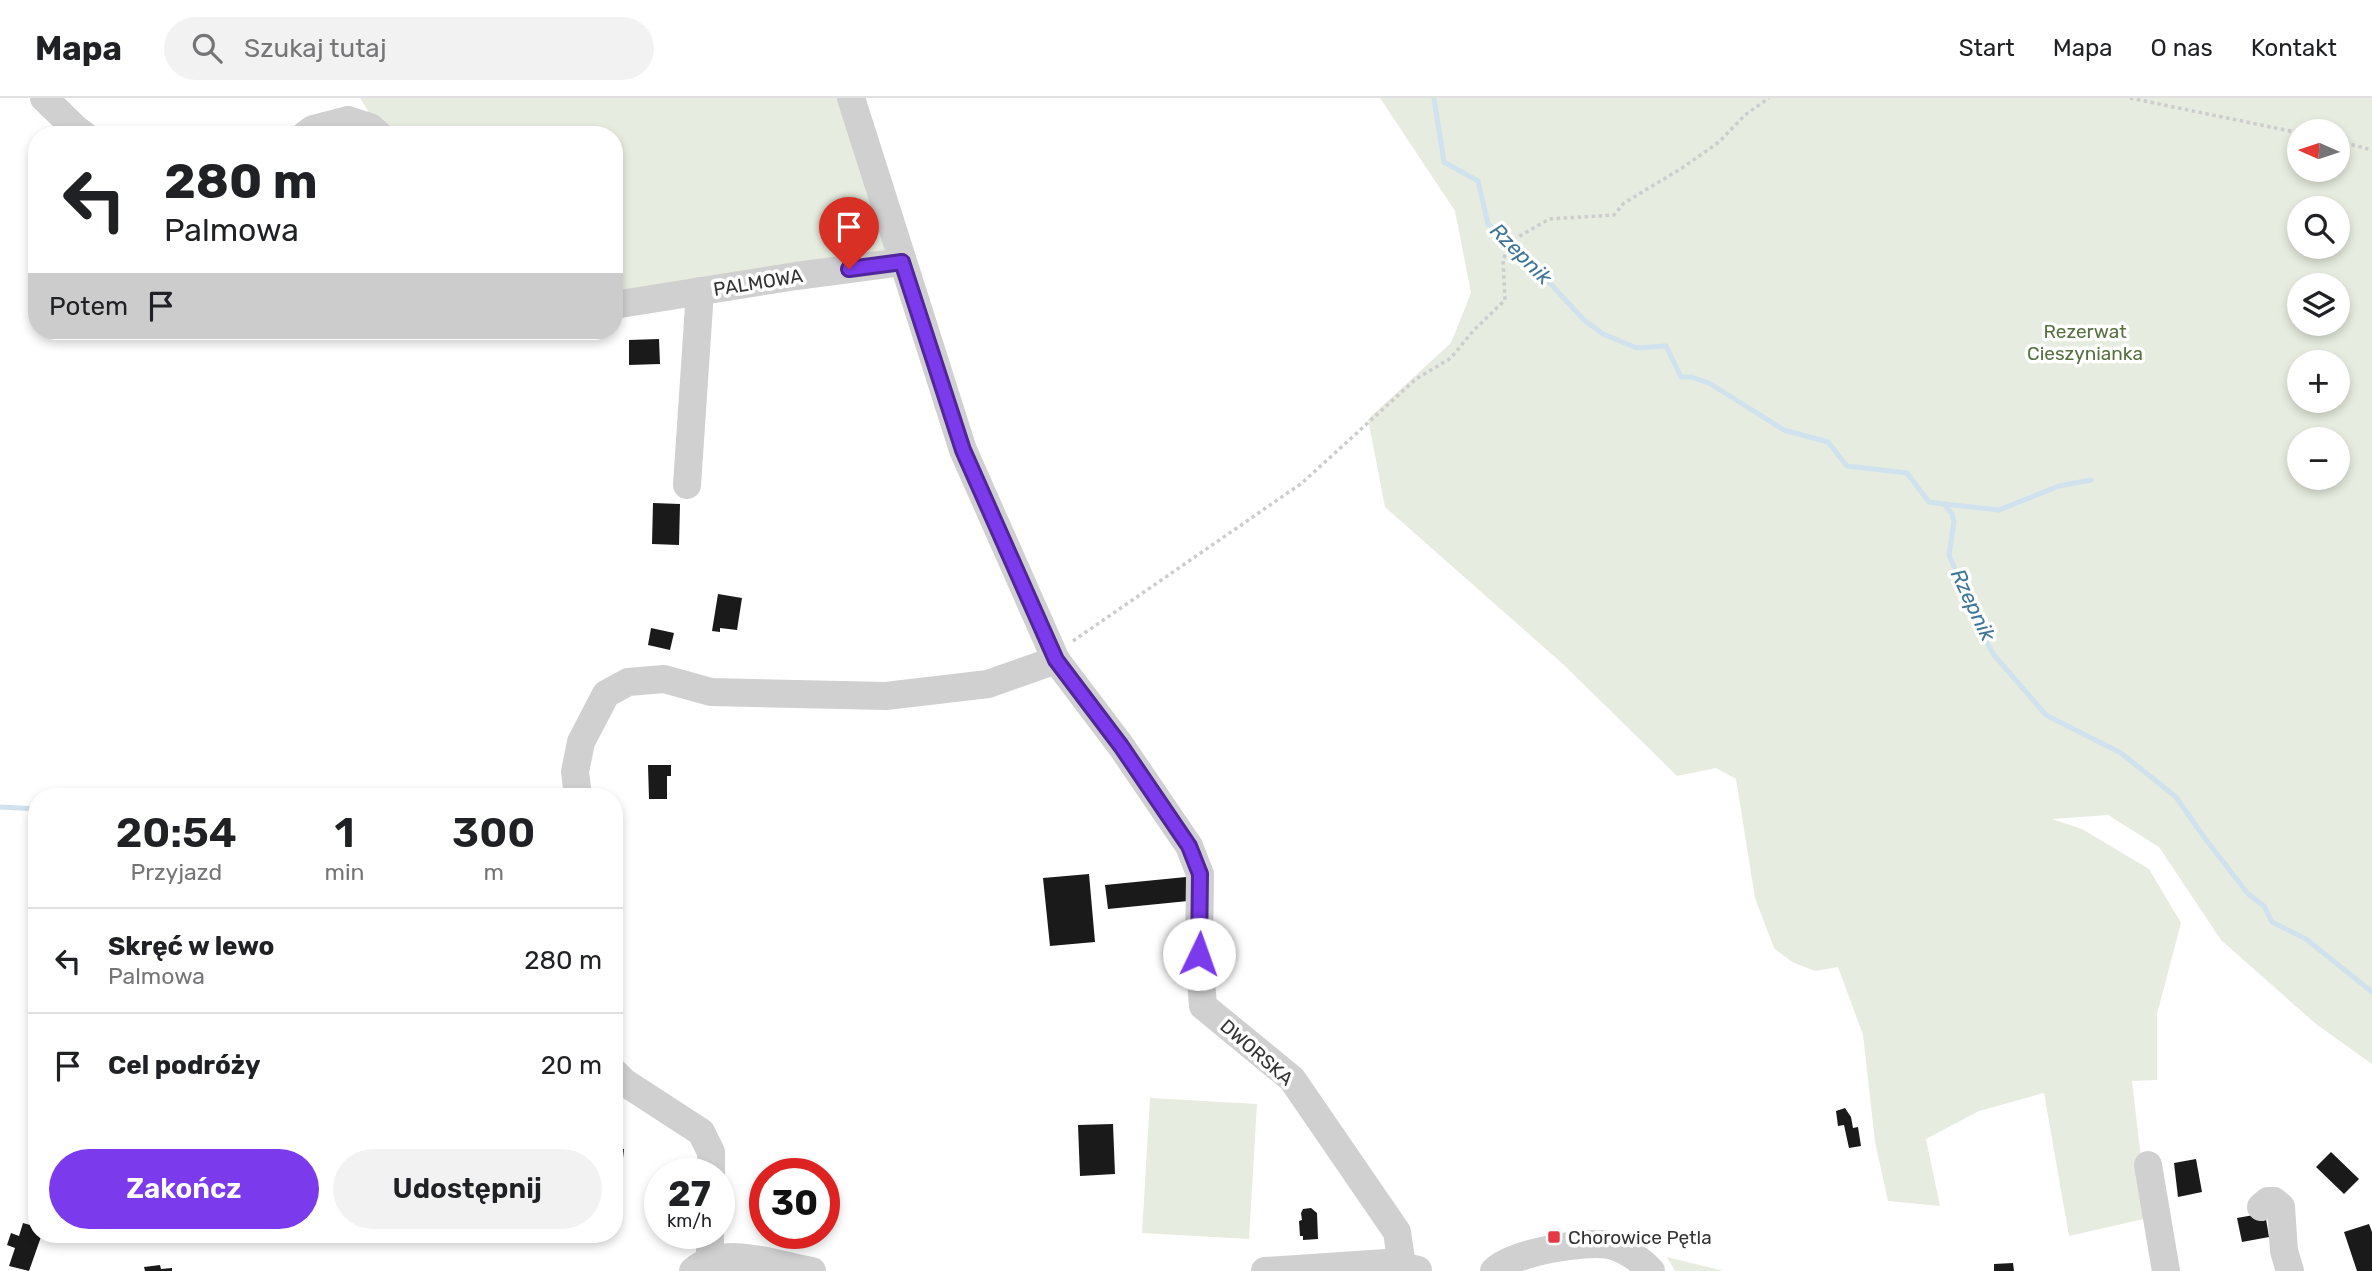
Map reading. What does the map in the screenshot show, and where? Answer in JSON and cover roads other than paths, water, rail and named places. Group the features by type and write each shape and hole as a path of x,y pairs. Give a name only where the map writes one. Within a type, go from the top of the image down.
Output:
{"street":[{"path":"44,98 73,126"},
{"name":"DWORSKA","path":"851,98 963,450 1054,657 1121,746 1189,846 1200,874 1199,954 1203,1006 1292,1079 1397,1232 1411,1268"},
{"path":"318,126 346,109 369,126"},
{"name":"PALMOWA","path":"623,304 902,262"},
{"path":"687,485 699,291"},
{"path":"577,788 575,772 581,742 606,694 628,682 664,680 711,692 886,696 988,684 1054,657"},
{"path":"623,1081 701,1132 711,1152 711,1158"},
{"path":"2148,1165 2166,1271"},
{"path":"2262,1207 2274,1201 2281,1207 2284,1251 2290,1271"},
{"path":"1494,1271 1500,1264 1514,1259 1598,1243 1621,1250 1651,1271"},
{"path":"704,1255 738,1256 812,1271"},
{"path":"1265,1271 1386,1263 1411,1268"}],"waterway":[{"name":"Rzepnik","path":"1434,98 1444,162 1478,181 1488,224 1511,241 1584,320 1603,334 1637,348 1666,346 1681,377 1709,383 1784,430 1828,442 1847,466 1907,473 1929,502 1944,504 1952,514 1954,522 1949,555 1983,636 1994,655 2046,715 2121,753 2176,797 2248,894 2264,906 2272,922 2306,939 2372,992"},
{"path":"1944,504 1999,510 2059,486 2091,480"},
{"path":"0,807 28,809"}],"place":[{"name":"Chorowice Pętla","path":"1554,1237"}],"park label":[{"name":"Rezerwat Cieszynianka","path":"2085,342"}]}
